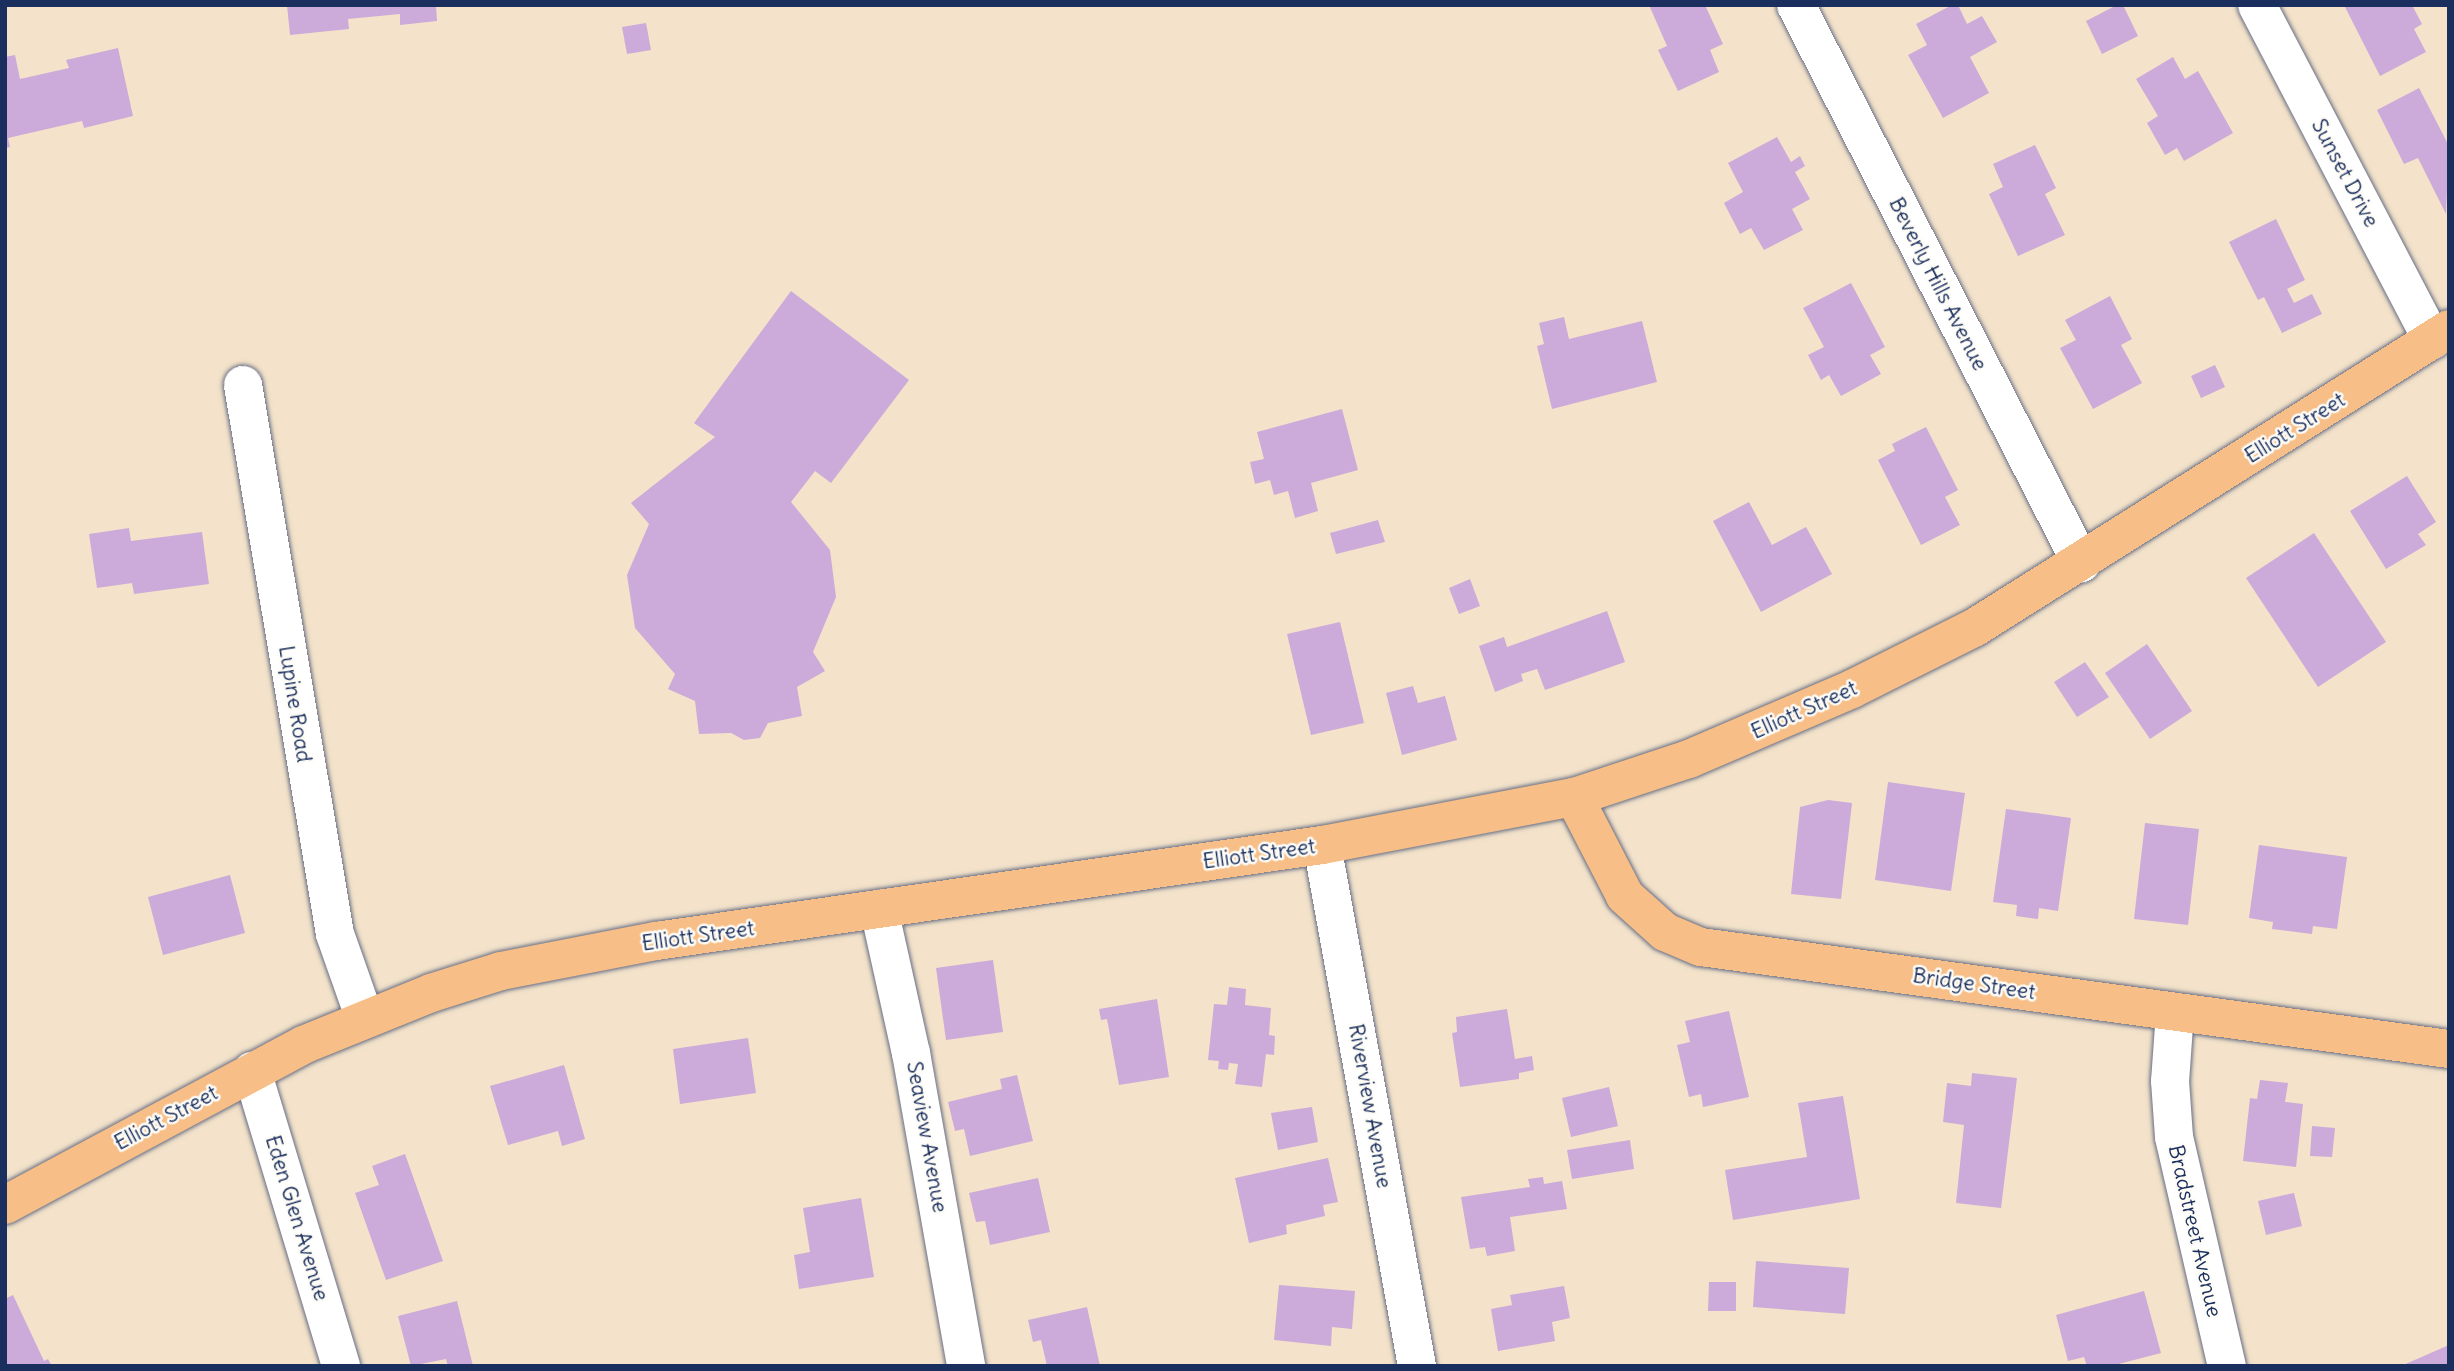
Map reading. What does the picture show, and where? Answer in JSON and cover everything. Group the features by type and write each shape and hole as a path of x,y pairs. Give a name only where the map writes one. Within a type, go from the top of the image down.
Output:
{"main road":[{"name":"Elliott Street","path":"5,1205 252,1071 365,1019 431,993 573,955 1322,845 1574,797 1689,759 1852,689 1974,628 2081,564 2441,335"},
{"name":"Bridge Street","path":"1574,797 1625,896 1665,932 1701,947 2449,1049"}],"street":[{"name":"Beverly Hills Avenue","path":"1796,5 2081,564"},
{"name":"Sunset Drive","path":"2257,5 2441,335"},
{"name":"Lupine Road","path":"243,385 333,922 365,1019"},
{"name":"Riverview Avenue","path":"1322,845 1417,1366"},
{"name":"Seaview Avenue","path":"879,909 914,1065 966,1366"},
{"name":"Bradstreet Avenue","path":"2175,1012 2170,1081 2174,1137 2227,1366"},
{"name":"Eden Glen Avenue","path":"252,1071 341,1366"}],"building":[{"path":"287,5 436,5 437,21 400,25 400,14 348,19 349,29 290,35"},
{"path":"1649,5 1705,5 1723,44 1710,50 1719,72 1678,91 1658,50 1667,46"},
{"path":"1952,5 1958,5 1967,24 1982,16 1997,42 1970,57 1989,93 1943,118 1908,55 1927,45 1916,24"},
{"path":"2117,5 2123,5 2138,36 2102,54 2086,21"},
{"path":"2344,5 2412,5 2422,24 2414,29 2426,52 2380,76"},
{"path":"646,23 651,50 627,54 622,27"},
{"path":"118,48 133,116 84,128 82,121 8,138 10,147 5,148 5,57 15,55 20,79 69,68 66,60"},
{"path":"2173,57 2185,79 2198,71 2233,133 2184,161 2177,148 2165,155 2147,123 2158,116 2136,79"},
{"path":"2419,88 2449,146 2446,214 2418,158 2404,164 2377,110"},
{"path":"1777,137 1791,162 1800,156 1805,166 1795,172 1810,199 1792,209 1803,230 1764,250 1751,228 1740,234 1724,203 1743,192 1728,163"},
{"path":"2035,145 2056,188 2045,194 2065,235 2018,256 1989,194 2003,187 1993,164"},
{"path":"2276,219 2305,280 2287,289 2294,303 2312,294 2322,314 2282,333 2264,297 2258,300 2229,242"},
{"path":"1851,283 1885,347 1870,355 1881,374 1841,396 1829,375 1821,380 1808,355 1824,347 1803,308"},
{"path":"791,291 909,380 831,483 815,471 791,502 830,550 836,597 813,652 825,671 797,687 802,716 768,723 760,738 744,740 731,733 699,734 695,701 668,689 675,674 635,628 627,575 649,524 631,503 715,437 694,423"},
{"path":"2110,296 2132,339 2121,345 2142,383 2093,409 2060,348 2076,340 2065,320"},
{"path":"1564,317 1569,339 1642,321 1657,382 1552,409 1537,346 1544,344 1539,323"},
{"path":"2215,365 2225,387 2201,398 2191,376"},
{"path":"1342,409 1358,470 1311,483 1318,511 1295,518 1288,491 1274,495 1270,480 1255,484 1250,462 1264,459 1257,432"},
{"path":"1926,427 1958,490 1945,497 1960,525 1921,545 1878,460 1895,451 1892,444"},
{"path":"2407,476 2436,522 2418,534 2426,545 2386,569 2350,511"},
{"path":"1749,502 1772,545 1806,527 1832,574 1761,612 1713,521"},
{"path":"1378,520 1385,542 1336,554 1330,533"},
{"path":"129,528 131,541 202,532 209,584 134,594 132,583 97,588 89,534"},
{"path":"2314,533 2386,642 2318,687 2246,578"},
{"path":"1470,579 1480,606 1459,614 1449,588"},
{"path":"1607,611 1625,662 1545,690 1537,669 1521,674 1523,681 1495,692 1479,646 1504,637 1507,647"},
{"path":"1340,622 1364,723 1311,735 1287,634"},
{"path":"2147,644 2192,711 2150,739 2105,673"},
{"path":"2085,662 2109,697 2077,717 2054,682"},
{"path":"1413,686 1418,703 1445,696 1457,740 1402,755 1386,693"},
{"path":"1888,782 1965,793 1951,891 1875,880"},
{"path":"1828,800 1852,803 1841,899 1791,894 1800,807"},
{"path":"2006,809 2071,818 2058,911 2039,908 2038,919 2016,916 2017,905 1993,902"},
{"path":"2145,823 2199,829 2188,925 2134,919"},
{"path":"2259,845 2347,857 2337,929 2313,926 2312,934 2272,929 2273,922 2249,918"},
{"path":"230,875 245,933 163,955 148,897"},
{"path":"993,960 1003,1032 946,1040 936,968"},
{"path":"1229,987 1246,989 1245,1005 1271,1008 1269,1035 1275,1036 1274,1055 1266,1054 1262,1087 1235,1084 1238,1064 1229,1063 1228,1070 1218,1069 1219,1061 1208,1060 1214,1004 1227,1005"},
{"path":"1157,999 1169,1077 1119,1085 1107,1019 1101,1020 1099,1009"},
{"path":"1507,1009 1515,1059 1532,1056 1534,1070 1519,1073 1519,1079 1460,1087 1452,1033 1457,1032 1456,1017"},
{"path":"1729,1011 1749,1097 1703,1107 1701,1094 1689,1097 1677,1045 1690,1042 1685,1021"},
{"path":"748,1038 756,1093 680,1104 673,1049"},
{"path":"564,1065 585,1139 562,1146 558,1131 508,1145 490,1086"},
{"path":"1972,1073 2017,1078 2001,1208 1956,1203 1964,1125 1943,1122 1947,1083 1971,1086"},
{"path":"1017,1075 1033,1141 970,1156 964,1129 955,1131 948,1102 1002,1089 1000,1079"},
{"path":"2260,1080 2288,1083 2285,1102 2303,1104 2296,1167 2243,1161 2250,1098 2257,1099"},
{"path":"1609,1087 1618,1126 1571,1137 1562,1098"},
{"path":"1843,1096 1860,1199 1733,1220 1725,1170 1807,1157 1798,1103"},
{"path":"1312,1107 1318,1142 1278,1150 1271,1113"},
{"path":"2312,1126 2335,1128 2332,1157 2310,1156"},
{"path":"1630,1140 1634,1169 1572,1179 1567,1150"},
{"path":"405,1154 443,1261 386,1280 355,1193 379,1185 372,1166"},
{"path":"1328,1158 1338,1202 1323,1205 1325,1216 1286,1225 1287,1234 1249,1243 1235,1178"},
{"path":"1543,1177 1544,1184 1562,1181 1567,1209 1510,1217 1515,1251 1487,1256 1485,1247 1470,1249 1461,1197 1530,1187 1528,1179"},
{"path":"1038,1178 1050,1232 990,1245 985,1221 976,1222 969,1193"},
{"path":"2294,1193 2302,1226 2266,1235 2258,1201"},
{"path":"861,1198 874,1277 799,1289 794,1255 810,1252 803,1208"},
{"path":"1756,1261 1849,1268 1845,1314 1753,1307"},
{"path":"1709,1282 1736,1282 1736,1311 1708,1311"},
{"path":"1279,1285 1355,1291 1352,1329 1332,1327 1331,1346 1274,1340"},
{"path":"1564,1286 1570,1318 1552,1322 1555,1341 1498,1351 1491,1309 1512,1305 1510,1295"},
{"path":"2144,1291 2161,1353 2111,1366 2087,1366 2084,1357 2068,1361 2056,1315"},
{"path":"13,1295 44,1361 48,1359 52,1366 5,1366 5,1299"},
{"path":"457,1301 473,1366 448,1366 446,1359 411,1366 398,1316"},
{"path":"1087,1307 1100,1366 1047,1366 1041,1340 1033,1342 1028,1320"},
{"path":"2449,1345 2449,1366 2401,1366"}]}
